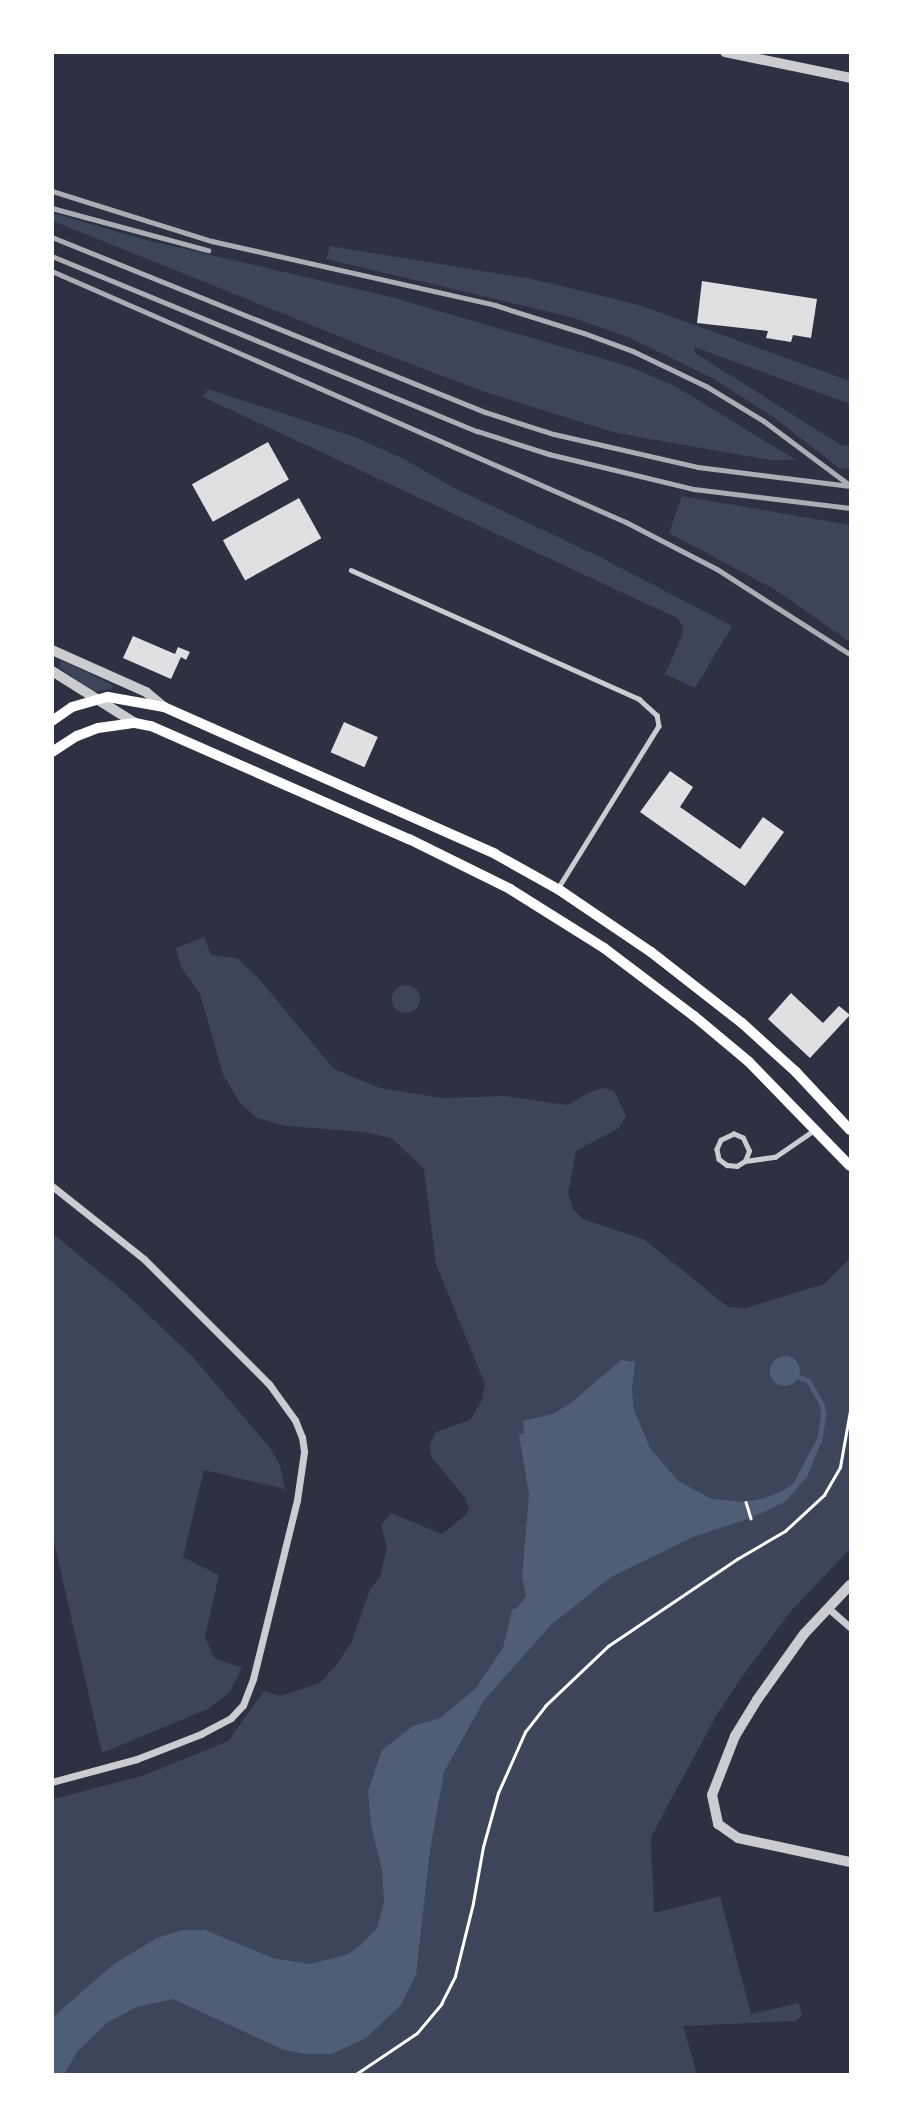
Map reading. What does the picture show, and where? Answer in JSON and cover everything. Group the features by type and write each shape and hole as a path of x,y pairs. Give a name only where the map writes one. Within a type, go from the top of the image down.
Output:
{"main road":[{"path":"52,721 72,707 94,700 120,698 164,707 471,843 558,889 651,952 742,1023 796,1072 850,1130"},
{"path":"52,752 78,736 98,728 135,723 165,730 409,839 545,909 615,955 748,1061 850,1166"}],"street":[{"path":"725,52 850,78"},
{"path":"52,650 146,692 164,707"},
{"path":"52,671 94,700 135,723"},
{"path":"52,1186 137,1253 269,1384 295,1420 302,1437 303,1452 294,1512 253,1679 243,1705 231,1718 201,1734 137,1759 52,1782"},
{"path":"850,1585 783,1661 736,1736 715,1784 713,1812 718,1824 738,1838 850,1862"},
{"path":"828,1608 850,1627"}],"lane":[{"path":"351,570 639,699 657,715 659,726 558,889"},
{"path":"746,1161 749,1151 743,1138 734,1134 720,1140 717,1154 722,1163 737,1166 746,1161 775,1157 816,1128"}],"path":[{"path":"356,2074 417,2033 441,2004 455,1976 495,1804 525,1732 545,1706 608,1646 737,1559 785,1531 824,1495 840,1467 850,1411"},
{"path":"746,1502 751,1518"},
{"path":"158,2074 188,2074"}],"shaded area":[{"path":"53,213 142,239 391,297 628,366 675,386 796,460 770,460 616,433 485,392 53,221"},
{"path":"330,246 532,279 639,305 850,381 850,404 694,347 695,353 841,445 850,446 850,469 839,468 772,416 712,378 628,337 571,317 326,259"},
{"path":"208,389 355,437 406,460 452,487 598,556 732,626 695,688 665,674 683,633 683,627 677,618 203,397"},
{"path":"682,496 850,525 850,642 774,589 669,533"},
{"path":"61,660 113,685 112,689 93,692 59,667"},
{"path":"204,937 211,955 237,958 260,980 334,1069 380,1088 442,1098 505,1096 567,1105 604,1088 614,1091 626,1116 619,1128 576,1151 568,1193 573,1209 583,1219 645,1240 728,1307 746,1308 824,1284 850,1258 850,1549 790,1612 744,1674 717,1714 651,1837 654,1913 720,1896 751,2014 799,2003 802,2016 796,2021 683,2026 697,2074 53,2074 53,1799 142,1776 228,1741 264,1691 280,1696 320,1683 352,1641 370,1589 380,1577 387,1547 381,1525 391,1513 442,1534 466,1515 469,1508 465,1498 431,1456 430,1444 436,1432 470,1420 482,1400 485,1384 436,1264 424,1169 392,1138 365,1132 286,1126 257,1118 240,1103 223,1074 200,994 182,969 176,948"},
{"path":"406,985 416,989 420,999 416,1009 406,1013 396,1009 392,999 396,989"},
{"path":"53,1234 123,1291 192,1356 270,1448 280,1465 285,1489 204,1470 183,1557 219,1575 205,1637 214,1658 242,1668 230,1692 208,1709 102,1753 53,1537"},
{"path":"785,1356 796,1360 800,1371 796,1382 785,1386 774,1382 770,1371 774,1360"},
{"path":"621,1360 635,1362 632,1390 634,1410 650,1448 678,1481 712,1499 744,1502 766,1498 782,1491 793,1484 819,1435 823,1438 807,1477 785,1502 751,1518 693,1537 611,1577 551,1625 485,1699 444,1772 430,1850 416,1975 401,2005 366,2038 332,2054 306,2054 284,2050 173,1999 137,2007 108,2022 77,2052 64,2074 53,2074 53,2017 114,1964 157,1938 182,1930 205,1930 273,1958 310,1964 346,1955 360,1946 377,1928 384,1902 382,1870 371,1825 368,1791 382,1750 413,1726 440,1718 475,1689 503,1648 512,1610 518,1607 526,1596 522,1577 529,1494 519,1435 524,1433 523,1421 553,1414 572,1402"}],"building":[{"path":"702,281 817,299 811,338 793,335 791,342 766,338 768,331 697,323"},
{"path":"268,442 289,480 213,522 192,484"},
{"path":"299,498 321,538 245,580 223,540"},
{"path":"133,636 175,654 178,647 190,652 186,660 181,657 171,679 123,658"},
{"path":"344,722 378,737 364,767 331,752"},
{"path":"670,771 693,787 680,807 740,849 763,817 784,832 745,886 640,812"},
{"path":"791,993 823,1023 839,1006 850,1015 810,1058 768,1019"}],"waterway":[{"path":"795,1375 809,1381 822,1404 824,1414 820,1440"}],"railway":[{"path":"52,191 212,241 495,305 633,351 706,386 764,421 850,485"},
{"path":"52,208 208,250"},
{"path":"52,237 485,412 554,434 698,467 850,486"},
{"path":"52,256 477,431 549,454 694,489 850,508"},
{"path":"52,271 626,522 717,569 850,654"}]}
